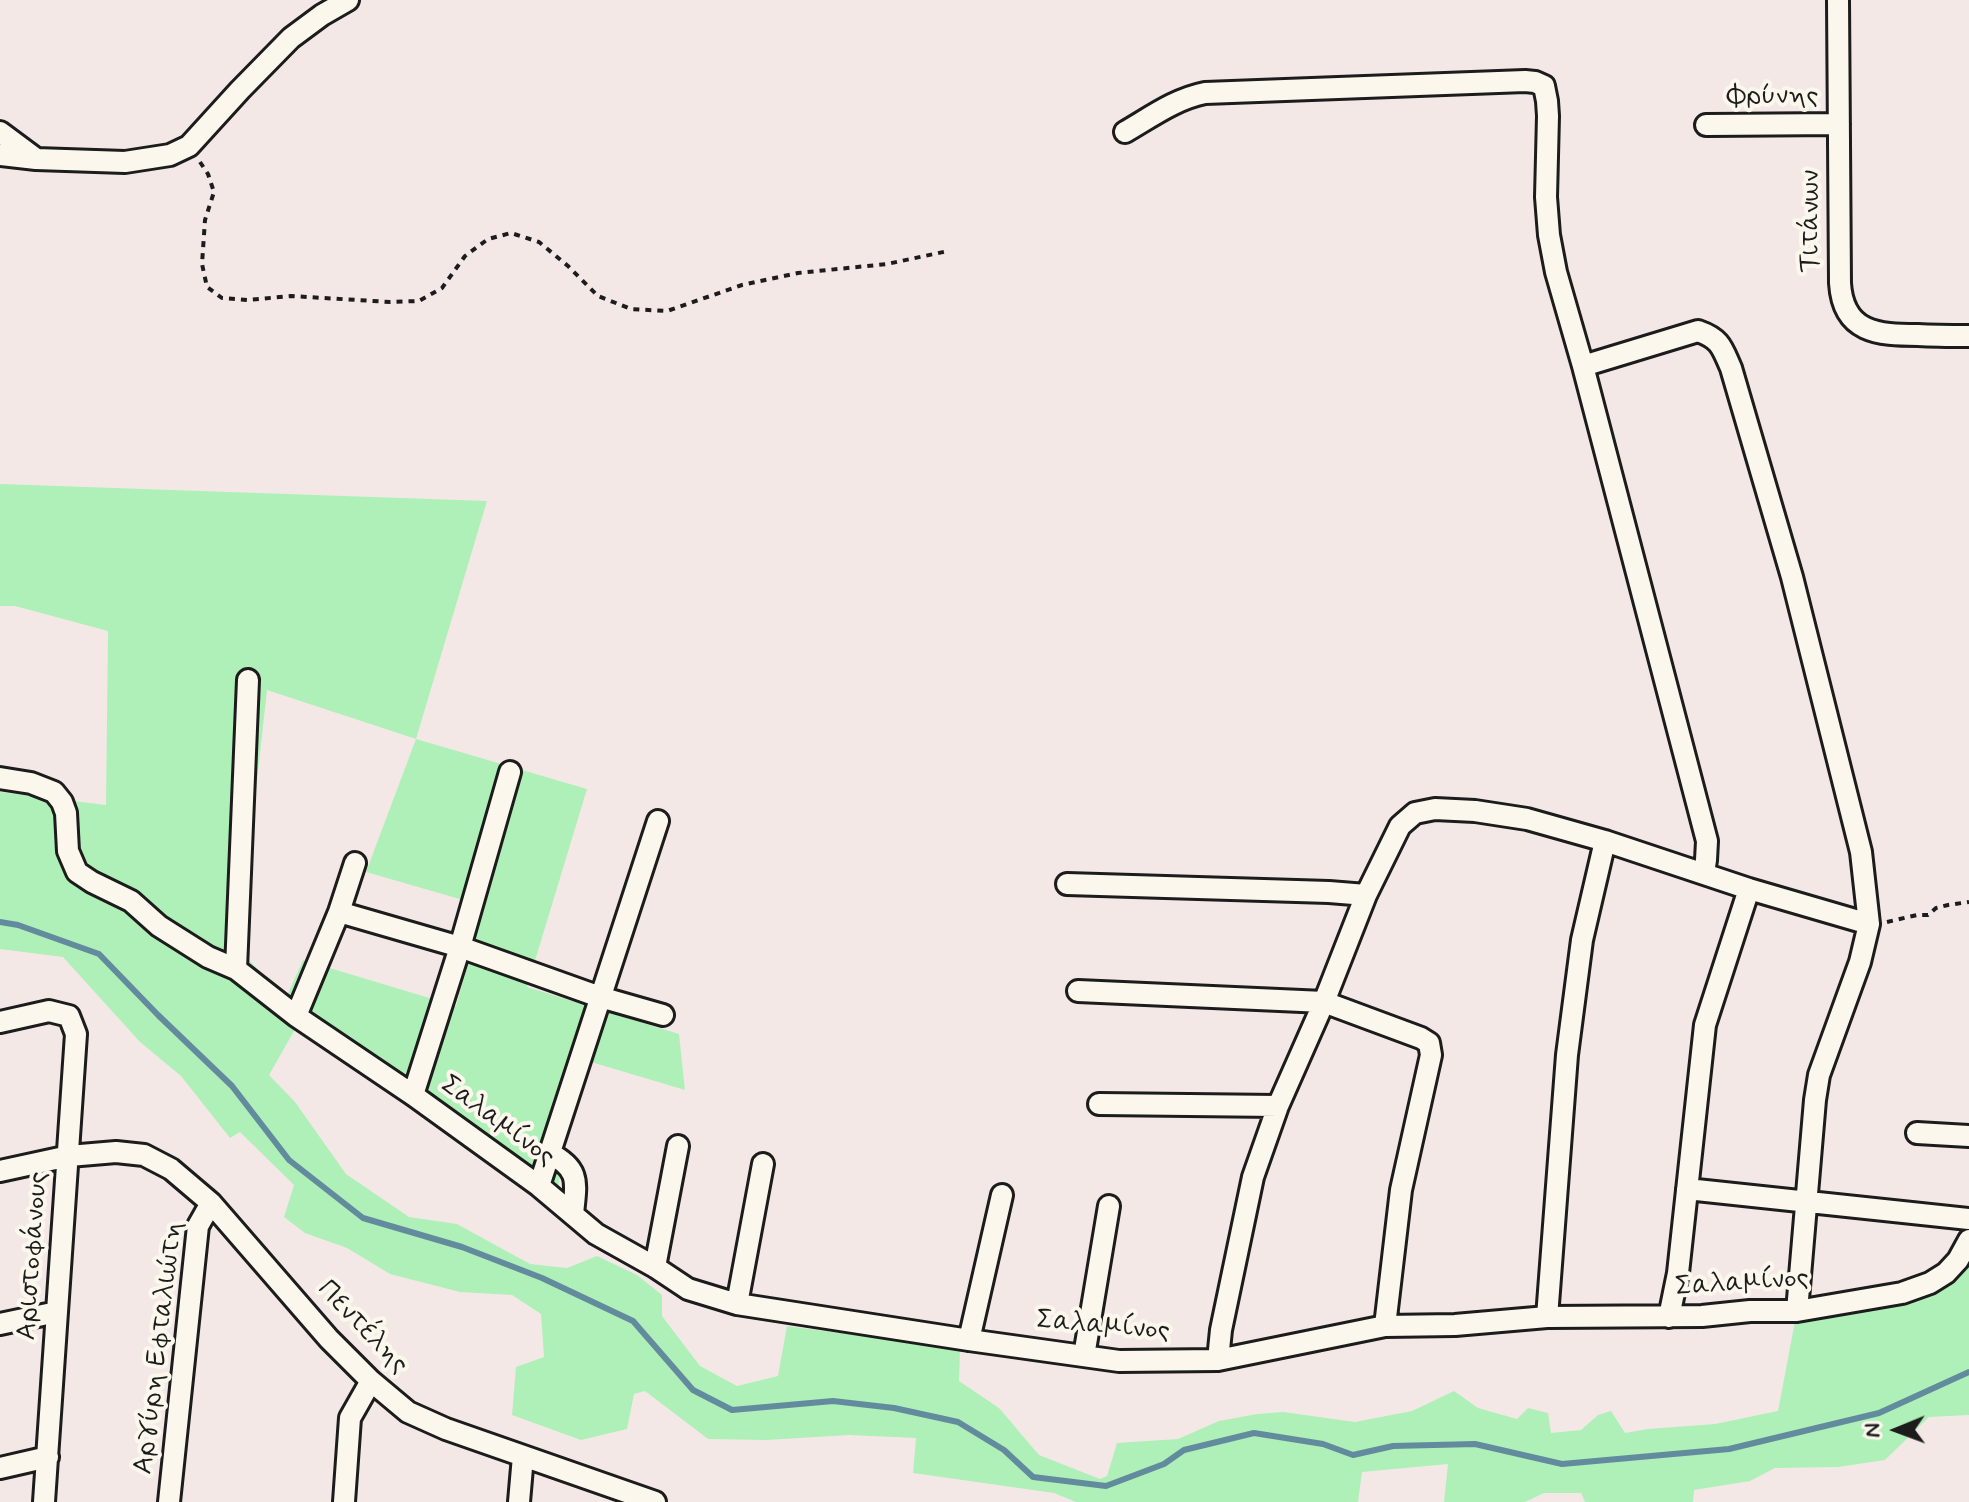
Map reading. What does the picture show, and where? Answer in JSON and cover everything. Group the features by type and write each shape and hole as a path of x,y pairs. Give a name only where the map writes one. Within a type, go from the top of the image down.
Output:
{"street":[{"path":"0,155 125,162 170,155 189,146 291,38 348,0"},
{"name":"Τιτάνων","path":"1838,0 1840,283 1847,310 1866,329 1883,334 1969,336"},
{"path":"1125,132 1172,104 1205,93 1525,81 1544,86 1548,116 1546,197 1556,272 1707,841 1704,873"},
{"name":"Φρύνης","path":"1706,125 1839,124"},
{"path":"0,132 36,159"},
{"path":"1583,366 1698,331 1719,342 1731,368 1792,577 1861,852 1869,924 1860,962 1819,1075 1797,1311"},
{"path":"236,969 248,680"},
{"path":"413,1095 460,947 510,772"},
{"name":"Σαλαμίνος","path":"0,778 31,783 54,792 66,813 68,851 77,872 131,901 159,926 208,957 236,969 296,1016 539,1186 596,1234 688,1289 737,1304 1133,1362 1218,1360 1385,1326 1455,1325 1547,1317 1669,1317 1797,1311 1902,1293 1930,1283 1946,1273 1958,1260 1969,1240"},
{"path":"1218,1360 1221,1330 1253,1177 1278,1106 1324,1002 1366,895 1400,826 1415,813 1435,809 1527,819 1869,924"},
{"path":"539,1186 658,821"},
{"path":"1547,1317 1567,1055 1582,940 1605,841"},
{"path":"296,1016 339,912 355,863"},
{"path":"1067,884 1366,895"},
{"path":"1669,1317 1678,1273 1705,1025 1749,889"},
{"path":"339,912 460,947 600,997 663,1015"},
{"path":"1078,991 1324,1002 1429,1043 1431,1055 1401,1190 1385,1326"},
{"name":"Αριστοφάνους","path":"0,1022 49,1011 69,1016 76,1034 44,1502"},
{"path":"1099,1104 1278,1106"},
{"path":"1917,1133 1969,1136"},
{"path":"655,1267 678,1146"},
{"name":"Πεντέλης","path":"0,1171 69,1156 116,1152 144,1155 171,1169 211,1203 329,1339 408,1412 446,1429 655,1502"},
{"path":"549,1153 565,1161 573,1171 573,1214"},
{"path":"737,1304 763,1164"},
{"path":"1687,1189 1969,1219"},
{"path":"969,1340 1002,1195"},
{"name":"Αργύρη Εφταλιώτη","path":"169,1502 198,1226 211,1203"},
{"path":"1084,1356 1109,1206"},
{"path":"0,1324 57,1312"},
{"path":"344,1502 350,1418 371,1381"},
{"path":"519,1502 523,1456"},
{"path":"0,1468 48,1457"}],"path":[{"path":"189,146 208,174 214,192 205,220 202,264 207,287 222,298 248,300 291,296 419,301 442,288 465,256 488,239 511,233 539,242 598,296 631,309 667,311 756,282 798,273 887,264 948,251"},
{"path":"1869,924 1928,915 1936,908 1969,902"}],"green space":[{"path":"0,484 487,501 416,739 587,789 527,987 679,1034 685,1090 581,1059 568,1099 557,1200 302,1017 269,1075 295,1102 346,1174 409,1217 457,1224 530,1264 567,1268 597,1256 637,1275 662,1295 662,1316 700,1366 737,1386 778,1376 787,1326 960,1349 959,1381 999,1408 1039,1455 1100,1479 1107,1476 1117,1443 1178,1439 1219,1421 1257,1414 1283,1412 1355,1422 1412,1411 1454,1391 1478,1408 1517,1419 1528,1408 1548,1413 1551,1433 1581,1430 1598,1415 1611,1411 1625,1433 1715,1424 1778,1411 1795,1321 1903,1304 1936,1290 1969,1261 1969,1415 1929,1417 1885,1460 1838,1467 1775,1468 1750,1481 1694,1490 1693,1502 1585,1502 1581,1493 1544,1493 1525,1502 1444,1502 1448,1464 1362,1472 1358,1502 1076,1502 1054,1493 913,1473 916,1438 849,1435 767,1440 708,1439 645,1391 634,1394 627,1429 581,1440 512,1415 516,1367 544,1357 541,1314 512,1295 460,1292 390,1274 347,1248 305,1233 284,1217 294,1185 240,1132 230,1138 181,1076 140,1042 63,957 0,949 0,792 106,805 108,631 15,606 0,606","holes":["267,690 416,739 366,872 484,906 456,1006 303,960 286,998 244,955 235,795 255,799"]}],"waterway":[{"path":"0,922 18,925 99,954 232,1086 289,1160 363,1218 462,1247 542,1278 633,1321 693,1390 732,1410 833,1401 894,1408 958,1422 1004,1450 1033,1477 1106,1486 1164,1464 1184,1450 1254,1433 1323,1444 1353,1455 1393,1446 1475,1444 1562,1464 1729,1449 1879,1413 1969,1372"}]}
